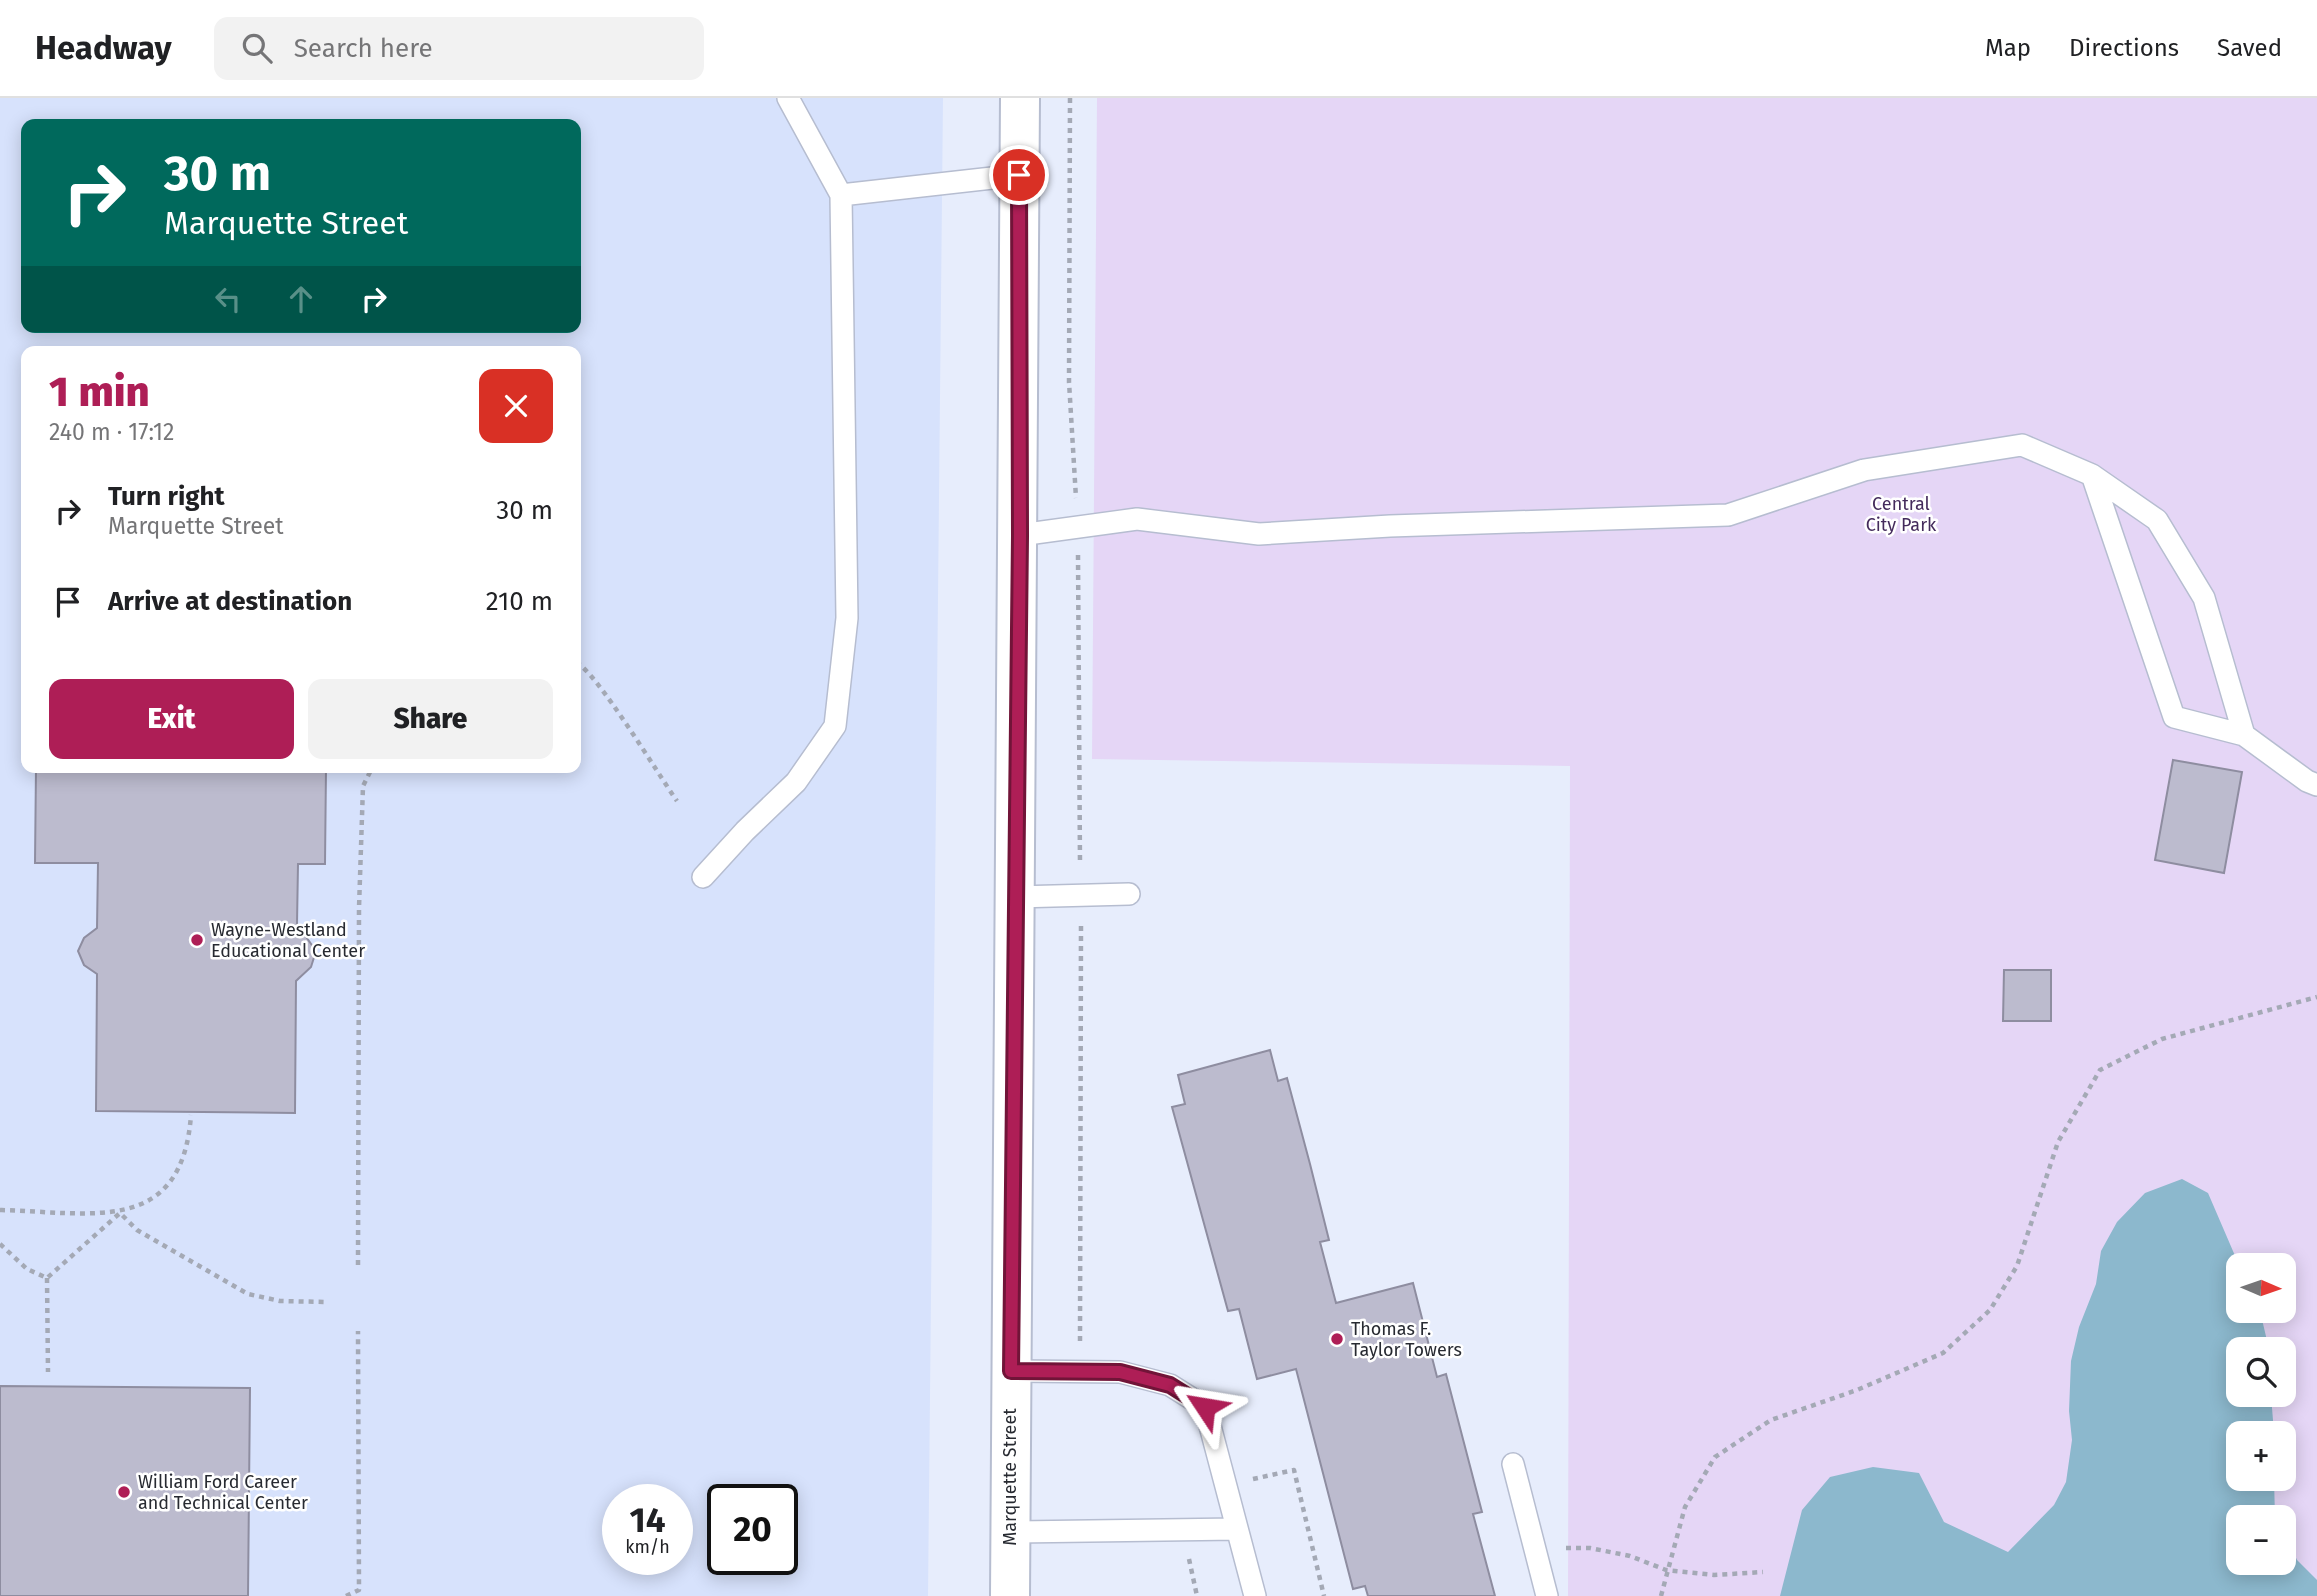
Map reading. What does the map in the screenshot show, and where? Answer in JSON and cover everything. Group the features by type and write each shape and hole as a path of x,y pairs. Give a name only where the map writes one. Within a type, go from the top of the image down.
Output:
{"street":[{"name":"Marquette Street","path":"1010,1596 1020,536 1020,98"}],"lane":[{"path":"703,877 744,831 796,782 835,726 847,618 841,195 788,98"},
{"path":"841,195 1019,175"},
{"path":"1020,536 1137,519 1259,534 1390,526 1728,515 1864,470 2022,445 2092,475 2157,520 2204,598 2244,735"},
{"path":"2092,475 2174,717 2244,735 2307,781 2317,785"},
{"path":"1015,897 1129,894"},
{"path":"1011,1371 1120,1372 1170,1385 1205,1407 1255,1596"},
{"path":"1513,1464 1547,1596"},
{"path":"1010,1532 1237,1529"}],"path":[{"path":"1070,98 1069,382 1078,527 1079,1348"},
{"path":"581,665 600,686 677,801"},
{"path":"358,1265 359,908 363,786 370,773"},
{"path":"1661,1596 1685,1507 1715,1457 1771,1420 1857,1390 1942,1353 1990,1310 2017,1266 2058,1142 2100,1070 2162,1039 2317,997"},
{"path":"0,1210 120,1213 139,1208 175,1175 188,1146 191,1115"},
{"path":"48,1372 47,1278 120,1213"},
{"path":"120,1213 137,1230 248,1293 280,1301 326,1302"},
{"path":"0,1244 27,1269 47,1278"},
{"path":"345,1596 359,1590 358,1331"},
{"path":"1559,1548 1590,1548 1630,1556 1666,1570 1714,1575 1763,1572"},
{"path":"1187,1553 1197,1596"}],"shaded area":[{"path":"0,98 943,98 928,1596 0,1596"},
{"path":"2182,1179 2208,1193 2234,1253 2226,1253 2226,1323 2263,1323 2266,1337 2226,1337 2226,1407 2272,1407 2273,1421 2226,1421 2226,1491 2274,1491 2275,1505 2226,1505 2226,1575 2296,1575 2296,1558 2317,1580 2317,1596 1780,1596 1802,1510 1830,1477 1873,1467 1919,1473 1944,1522 2008,1552 2054,1505 2066,1482 2072,1440 2069,1411 2071,1361 2079,1327 2096,1284 2101,1251 2117,1222 2145,1193"}],"green space":[{"name":"Central City Park","path":"1097,98 2317,98 2317,1596 1568,1596 1570,766 1092,759"}],"building":[{"path":"2173,760 2242,772 2224,873 2155,860"},
{"name":"Wayne-Westland Educational Center","path":"36,773 326,773 325,864 298,864 297,924 316,951 311,967 296,981 295,1113 96,1111 97,974 84,965 78,951 84,938 97,928 98,863 35,863"},
{"path":"2004,970 2051,970 2051,1021 2003,1021"},
{"name":"Thomas F. Taylor Towers","path":"1270,1050 1278,1081 1287,1078 1310,1164 1329,1240 1320,1242 1336,1303 1413,1283 1437,1377 1446,1374 1482,1512 1473,1514 1495,1596 1368,1596 1365,1586 1353,1589 1296,1369 1257,1379 1239,1309 1228,1311 1172,1107 1185,1104 1178,1075"},
{"name":"William Ford Career and Technical Center","path":"0,1386 250,1388 248,1596 0,1596"}],"place":[{"name":"Wayne-Westland Educational Center","path":"197,940"},
{"name":"Thomas F. Taylor Towers","path":"1337,1339"},
{"name":"William Ford Career and Technical Center","path":"124,1492"}],"route":[{"path":"1019,175 1020,536 1011,1371 1120,1372 1170,1385 1205,1407"}]}
